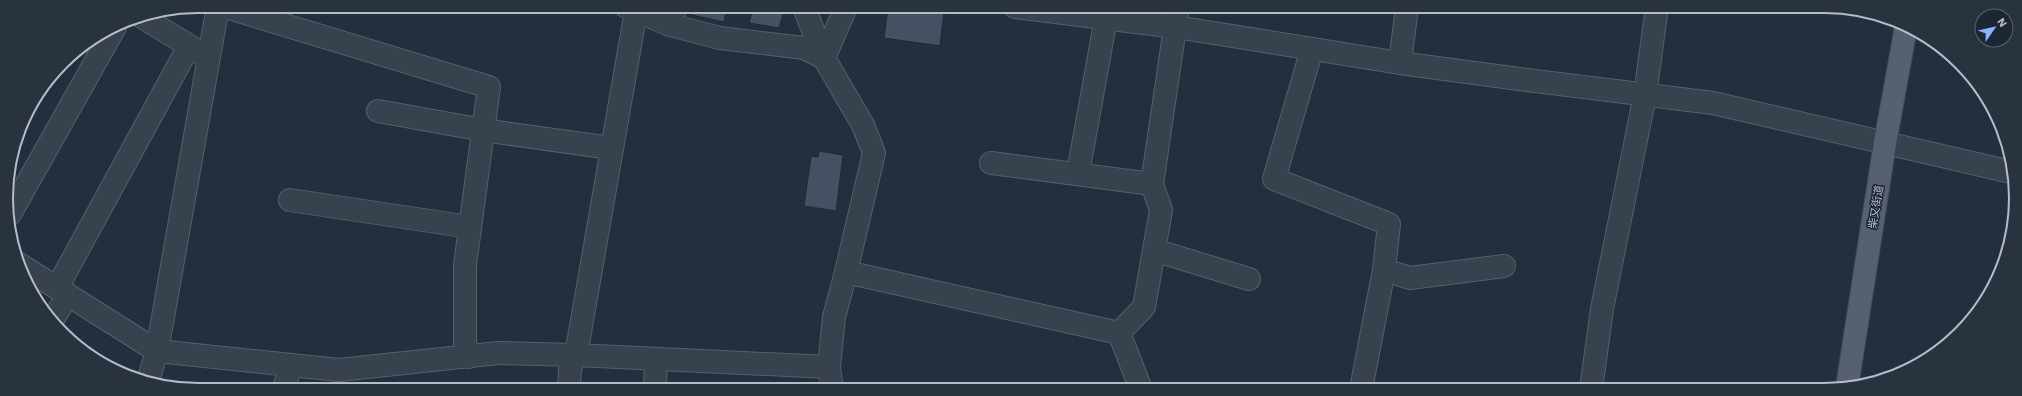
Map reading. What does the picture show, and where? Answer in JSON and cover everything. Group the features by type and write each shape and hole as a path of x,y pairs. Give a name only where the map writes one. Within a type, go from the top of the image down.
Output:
{"main road":[{"name":"柴又街道","path":"1848,381 1905,32"}],"street":[{"path":"149,377 157,351 217,13"},
{"path":"245,13 489,87 465,265 465,342 468,357"},
{"path":"569,383 570,368 576,355 611,148 630,13"},
{"path":"655,13 673,16 720,38 804,48 824,58"},
{"path":"806,13 824,58 863,125 874,153 834,317 829,367 831,383"},
{"path":"824,58 843,13"},
{"path":"1065,13 1106,18 1177,17 1312,49 1400,63 1712,103 2006,171"},
{"path":"1400,63 1406,13"},
{"path":"1592,383 1602,309 1645,95 1656,13"},
{"path":"1119,333 1144,307 1161,210 1152,184 1177,17"},
{"path":"1078,173 1106,18"},
{"path":"147,20 209,58"},
{"path":"13,209 111,35"},
{"path":"54,315 62,292 189,46"},
{"path":"1312,49 1274,179 1389,224 1384,270 1362,383"},
{"path":"378,111 483,130 611,148"},
{"path":"992,162 1152,184"},
{"path":"290,200 470,227"},
{"path":"1154,250 1249,279"},
{"path":"1384,270 1410,278 1504,266"},
{"path":"27,269 157,351 291,365 336,379 498,353 576,355 829,367"},
{"path":"846,272 1119,333"},
{"path":"1119,333 1139,383"},
{"path":"655,383 656,359"},
{"path":"286,383 291,365"}],"building":[{"path":"692,13 726,13 724,22 692,15"},
{"path":"752,13 783,13 779,28 749,23"},
{"path":"887,13 944,13 940,46 884,38"},
{"path":"819,151 843,155 836,211 804,206 811,156 818,157"}]}
